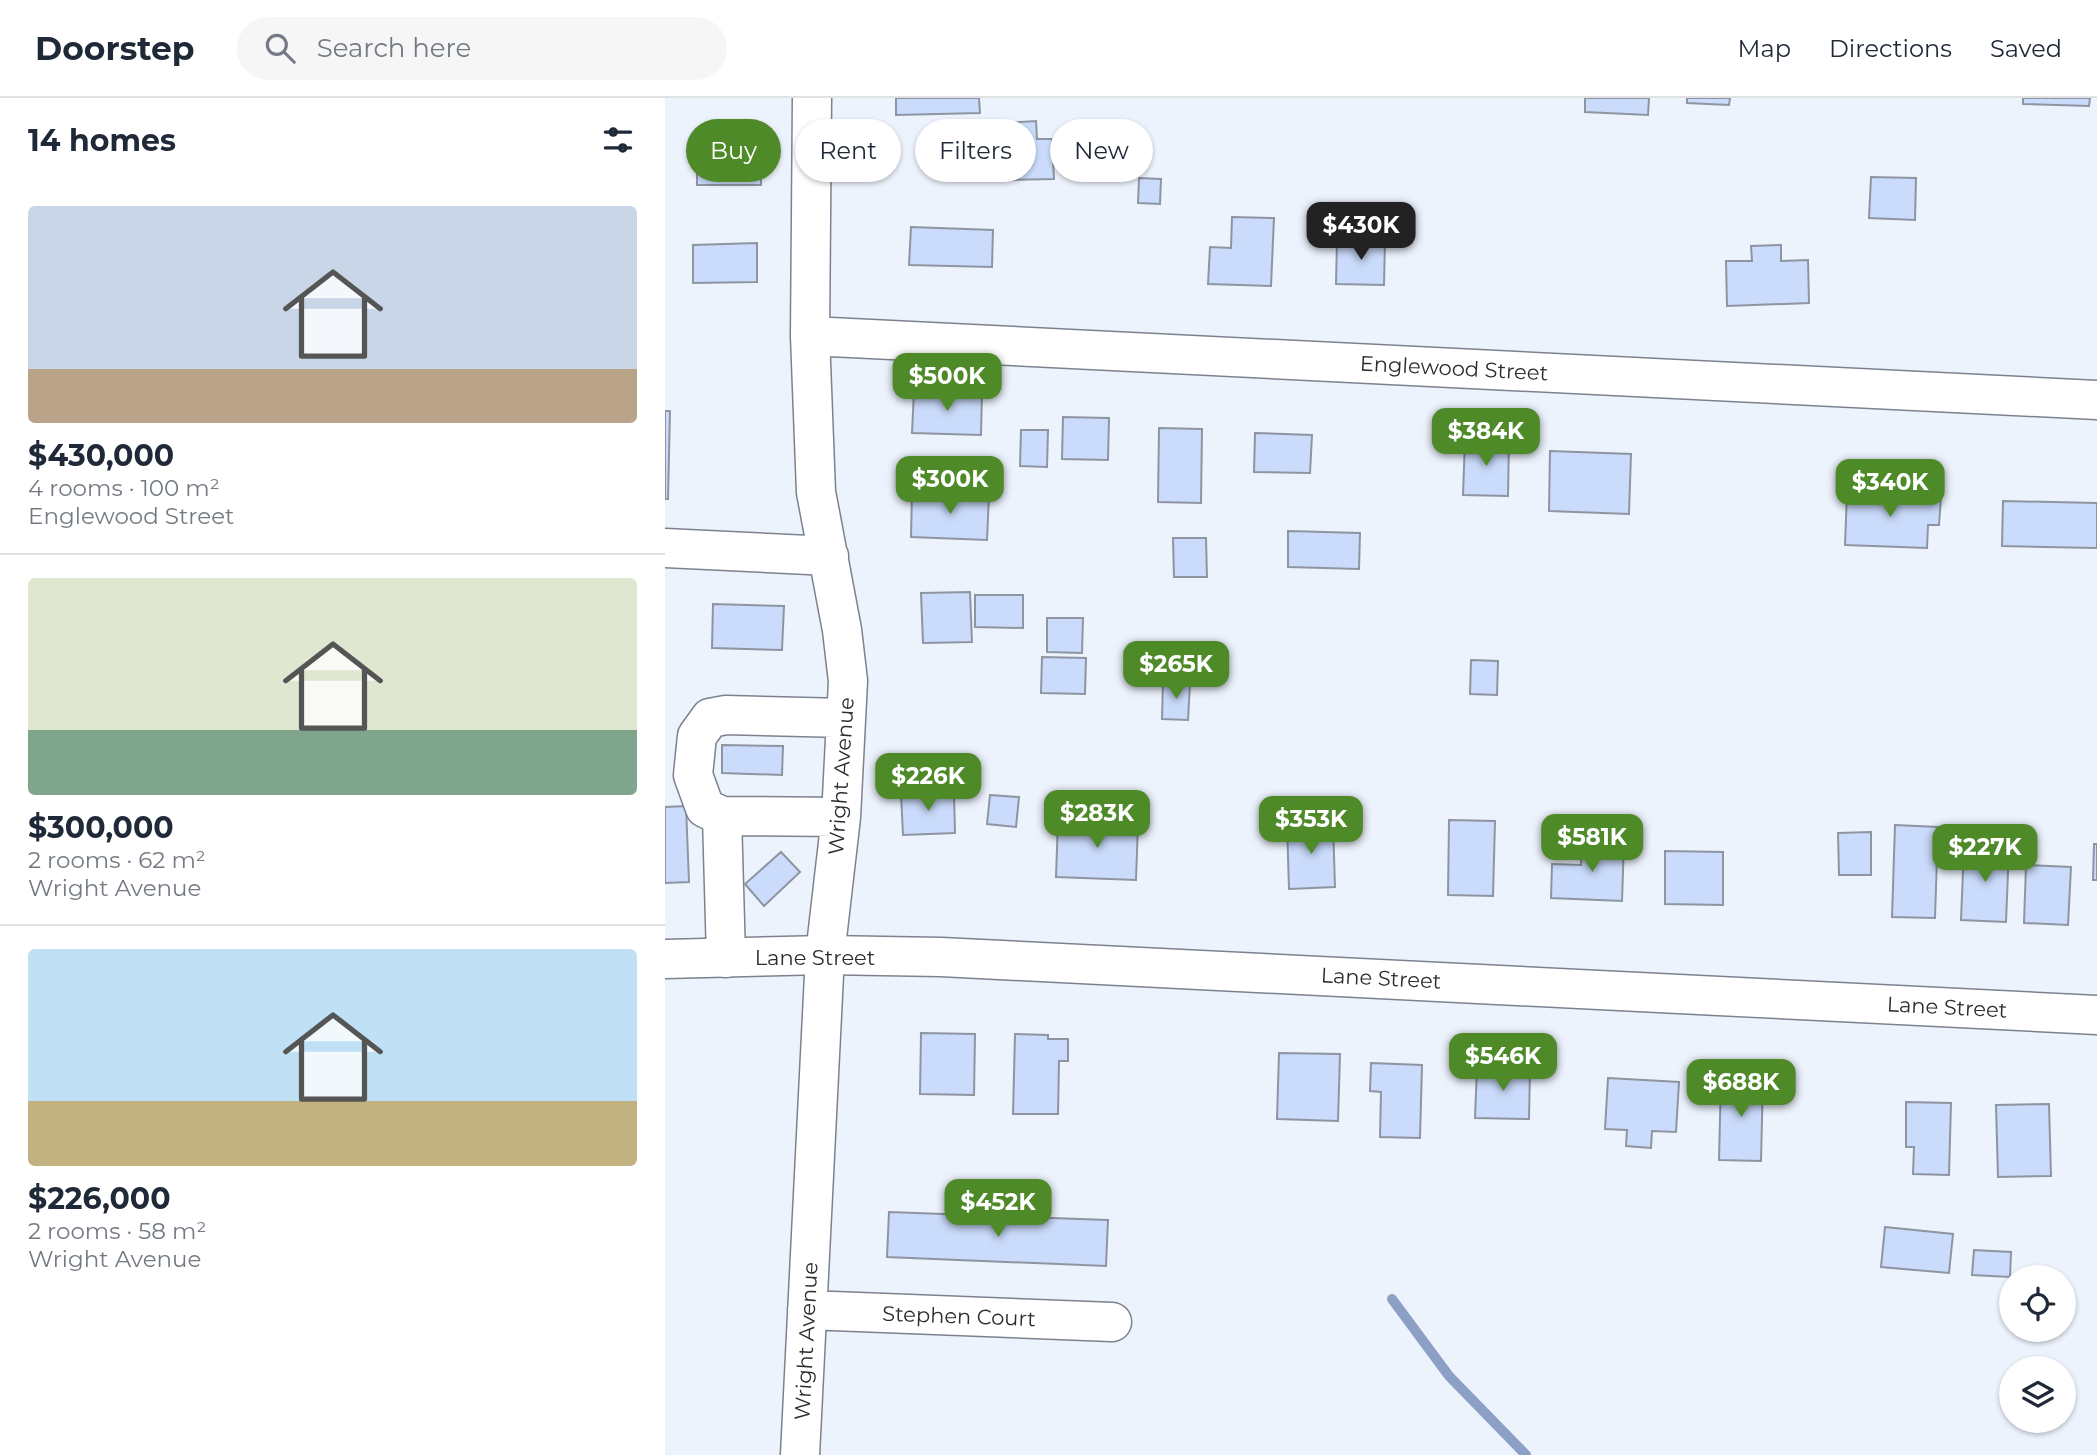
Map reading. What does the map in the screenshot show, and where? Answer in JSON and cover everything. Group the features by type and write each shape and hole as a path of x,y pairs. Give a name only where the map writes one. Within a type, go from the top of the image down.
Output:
{"street":[{"name":"Wright Avenue","path":"800,1455 825,955 841,817 848,681 842,630 816,492 810,336 812,98"},
{"name":"Englewood Street","path":"810,336 2097,400"},
{"path":"665,548 829,556"},
{"path":"841,817 722,816 705,808 679,778 697,736 710,718 726,715 845,718"},
{"path":"722,816 726,958"},
{"name":"Lane Street","path":"665,959 825,955 1034,961 2097,1015"},
{"name":"Stephen Court","path":"807,1310 1112,1322"}],"building":[{"path":"896,98 979,98 980,113 896,115"},
{"path":"1585,98 1649,98 1648,115 1585,112"},
{"path":"1687,98 1730,98 1729,105 1687,103"},
{"path":"2023,98 2090,98 2089,106 2023,104"},
{"path":"1036,121 1037,139 1050,139 1050,179 1036,179"},
{"path":"1871,177 1916,178 1915,220 1869,218"},
{"path":"1161,179 1160,204 1138,203 1139,182"},
{"path":"697,182 761,182 761,185 697,185"},
{"path":"1232,217 1274,218 1271,286 1208,284 1210,247 1231,248"},
{"path":"911,227 993,230 992,267 909,265"},
{"path":"1337,239 1385,240 1384,285 1336,284"},
{"path":"757,243 757,282 693,283 693,245"},
{"path":"1781,245 1781,261 1808,260 1809,303 1727,306 1726,261 1752,261 1751,246"},
{"path":"914,391 982,392 981,435 912,433"},
{"path":"665,411 670,411 668,499 665,499"},
{"path":"1063,417 1109,418 1108,460 1062,459"},
{"path":"1159,428 1202,429 1201,503 1158,502"},
{"path":"1021,430 1048,430 1047,467 1020,466"},
{"path":"1255,433 1312,435 1310,473 1254,472"},
{"path":"1465,439 1509,440 1508,496 1463,495"},
{"path":"1550,451 1631,454 1629,514 1549,511"},
{"path":"1847,492 1941,496 1939,525 1928,525 1927,548 1845,545"},
{"path":"912,493 989,496 987,540 911,537"},
{"path":"2003,501 2097,503 2097,548 2002,546"},
{"path":"1288,531 1360,533 1359,569 1288,567"},
{"path":"1173,538 1206,538 1207,577 1174,577"},
{"path":"970,592 972,642 923,643 921,593"},
{"path":"975,595 1023,595 1023,628 975,627"},
{"path":"713,604 784,606 782,650 712,648"},
{"path":"1047,618 1083,618 1082,653 1047,652"},
{"path":"1042,657 1086,658 1085,694 1041,693"},
{"path":"1471,660 1498,661 1497,695 1470,694"},
{"path":"1163,682 1190,683 1188,720 1162,719"},
{"path":"722,745 783,746 782,775 722,773"},
{"path":"954,792 955,833 903,835 901,794"},
{"path":"990,795 1019,797 1016,827 987,824"},
{"path":"686,806 689,882 665,883 665,807"},
{"path":"1058,820 1138,823 1136,880 1056,877"},
{"path":"1449,820 1495,821 1493,896 1448,895"},
{"path":"1333,823 1335,887 1289,889 1287,825"},
{"path":"1895,825 1938,827 1935,918 1892,917"},
{"path":"1871,832 1871,875 1839,875 1838,833"},
{"path":"1582,840 1624,842 1622,901 1551,898 1552,864 1581,865"},
{"path":"2094,844 2097,844 2097,880 2093,880"},
{"path":"1964,846 2009,848 2006,922 1961,920"},
{"path":"1665,851 1723,852 1723,905 1665,904"},
{"path":"781,852 800,872 764,906 745,884"},
{"path":"2026,865 2071,867 2068,925 2024,923"},
{"path":"921,1033 975,1034 974,1095 920,1094"},
{"path":"1015,1034 1048,1035 1048,1039 1068,1039 1068,1061 1059,1061 1058,1114 1013,1114"},
{"path":"1279,1053 1340,1054 1338,1121 1277,1119"},
{"path":"1371,1063 1422,1065 1420,1138 1380,1137 1381,1092 1370,1091"},
{"path":"1477,1067 1530,1069 1529,1119 1475,1118"},
{"path":"1721,1077 1763,1078 1761,1161 1719,1160"},
{"path":"1608,1078 1679,1082 1676,1132 1652,1131 1651,1148 1626,1146 1627,1130 1605,1129"},
{"path":"1906,1102 1951,1103 1949,1175 1913,1174 1914,1147 1906,1147"},
{"path":"2049,1104 2051,1176 1998,1177 1996,1105"},
{"path":"889,1212 1108,1220 1106,1266 887,1257"},
{"path":"1885,1227 1953,1234 1949,1273 1881,1267"},
{"path":"1974,1250 2011,1252 2010,1265 1999,1265 1999,1276 1972,1275"}],"waterway":[{"path":"1392,1299 1449,1376 1526,1455"}]}
